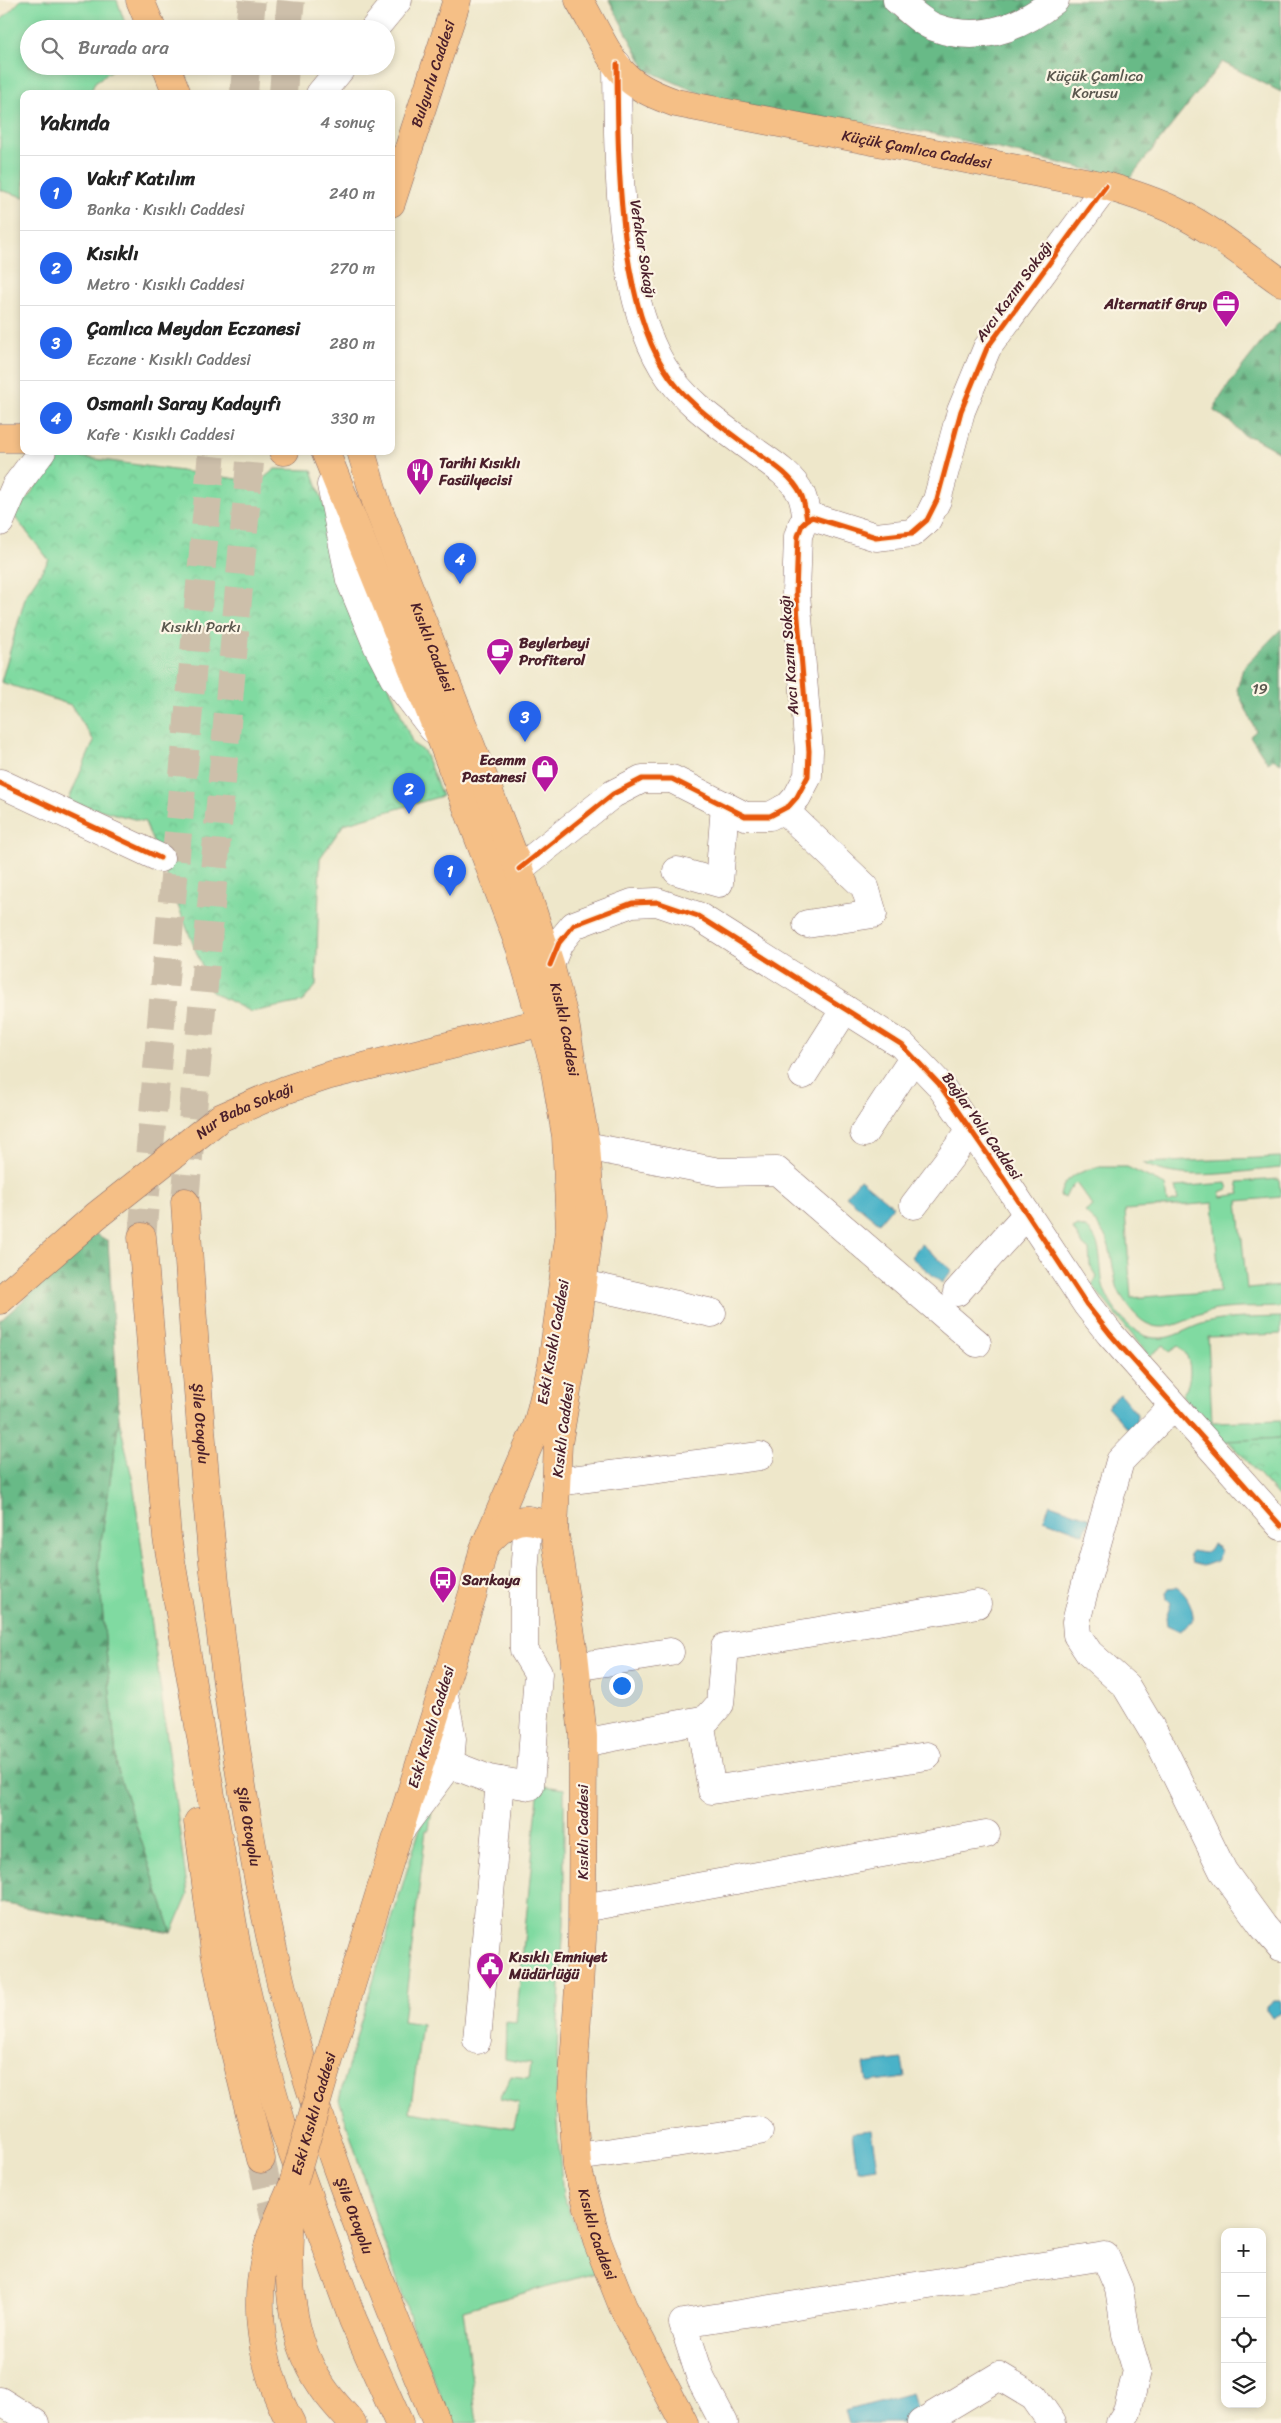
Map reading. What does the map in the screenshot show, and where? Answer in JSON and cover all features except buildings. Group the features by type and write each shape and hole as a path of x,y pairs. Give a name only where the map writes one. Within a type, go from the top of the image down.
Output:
{"main road":[{"path":"140,0 148,20"},
{"name":"Bulgurlu Caddesi","path":"395,191 457,0"},
{"name":"Küçük Çamlıca Caddesi","path":"579,0 617,64 628,78 655,96 676,103 1106,186 1136,194 1198,224 1281,282"},
{"path":"170,75 175,90"},
{"path":"0,438 20,438"},
{"name":"Kısıklı Caddesi","path":"327,455 442,741 520,947 553,1020 586,1146 591,1215 583,1284 558,1444 554,1529 575,1667 583,1743 583,1908 572,2096 577,2157 597,2241 623,2306 684,2423"},
{"name":"Kısıklı Caddesi","path":"362,455 377,505 519,869 550,965 553,1020"},
{"name":"Nur Baba Sokağı","path":"0,1300 96,1216 220,1118 284,1090 327,1076 553,1020"},
{"name":"Eski Kısıklı Caddesi","path":"291,2423 264,2353 260,2316 262,2274 270,2238 294,2181 344,2008 473,1593 484,1547 537,1426 552,1364 570,1231 566,1136 554,1065 553,1020"},
{"name":"Şile Otoyolu","path":"185,1202 197,1384 222,1659 248,1831 278,1973 304,2066 368,2254 437,2423"},
{"path":"142,1237 184,1734 215,1952 231,2036 261,2158"},
{"path":"484,1547 503,1526 520,1519 541,1522 554,1529"},
{"path":"167,1537 238,1955 260,2048 282,2124 353,2320 399,2423"},
{"path":"294,2181 289,2235 291,2300 297,2331 310,2365 322,2388 352,2423"}],"street":[{"path":"381,20 398,0"},
{"path":"897,0 933,27 978,34 1016,26 1055,0"},
{"name":"Vefakar Sokağı","path":"617,64 620,175 627,245 636,297 653,349 663,368 702,412 782,471 794,483 801,494 807,520"},
{"path":"323,90 336,75"},
{"name":"Avcı Kazım Sokağı","path":"519,869 613,794 642,779 672,780 745,816 770,816 783,809 797,797 808,776 809,751 796,594 798,536 807,520 812,518 876,537 912,533 927,520 937,500 967,395 987,348 1106,186"},
{"path":"0,522 15,487 39,455"},
{"path":"0,783 160,858"},
{"path":"677,871 718,883 725,805"},
{"path":"783,809 865,887 873,914 807,924"},
{"name":"Bağlar Yolu Caddesi","path":"550,965 559,942 574,925 632,903 657,902 698,916 902,1045 939,1084 1087,1305 1173,1406 1281,1526"},
{"path":"803,1075 845,1009"},
{"path":"864,1134 914,1057"},
{"path":"914,1206 971,1130"},
{"path":"586,1146 720,1172 777,1171 977,1343"},
{"path":"957,1292 1027,1214"},
{"path":"583,1284 712,1313"},
{"path":"1173,1406 1120,1461 1076,1622 1077,1635 1089,1653 1126,1686 1160,1743 1223,1871 1263,1926 1281,1947"},
{"path":"556,1482 760,1456"},
{"path":"450,1764 469,1773 530,1786 538,1673 524,1650 524,1574 528,1520"},
{"path":"583,1743 707,1719 720,1704 724,1646 977,1604"},
{"path":"575,1667 670,1652"},
{"path":"398,1832 450,1764 452,1739 443,1689"},
{"path":"700,1721 712,1790 927,1756"},
{"path":"477,2040 500,1781"},
{"path":"583,1908 986,1834"},
{"path":"577,2157 759,2131"},
{"path":"724,2423 702,2379 683,2323 1105,2256 1119,2289 1126,2334 1137,2371 1127,2412 1120,2423"},
{"path":"921,2423 999,2376 1034,2397 1052,2423"},
{"path":"0,2401 35,2423"}],"green space":[{"path":"21,0 117,0 124,20 20,20 20,75 105,75 95,82 92,90 20,90 20,196 0,190 0,21"},
{"name":"Küçük Çamlıca Korusu","path":"609,0 1281,0 1281,92 1222,62 1129,179 934,134 722,103 646,70"},
{"path":"1281,321 1281,453 1254,438 1243,435 1232,423 1214,411 1216,404 1232,380"},
{"name":"Kısıklı Parkı","path":"59,455 259,482 275,469 312,470 335,538 346,581 413,744 424,751 442,796 344,824 320,858 316,986 302,1002 251,1012 212,992 145,822 68,801 94,741 71,705 1,682 26,595 49,560 14,516"},
{"name":"19","path":"1281,629 1281,763 1274,759 1268,763 1250,736 1256,731 1237,690 1243,668"},
{"path":"1281,1157 1281,1168 1192,1175 1174,1173 1143,1163"},
{"path":"1098,1167 1127,1167 1165,1185 1167,1203 1178,1200 1175,1187 1227,1183 1229,1189 1220,1192 1222,1197 1240,1194 1237,1182 1279,1179 1281,1197 1238,1201 1247,1289 1281,1286 1281,1307 1216,1310 1163,1327 1153,1326 1143,1321 1133,1312 1118,1290 1106,1238 1085,1212 1093,1206 1076,1183 1069,1190 1065,1198 1060,1196 1062,1189 1069,1179 1079,1173","holes":["1213,1203 1220,1291 1131,1298 1125,1210"]},
{"path":"1078,1226 1092,1234 1096,1241 1099,1250 1103,1285 1110,1302 1129,1326 1145,1336 1154,1338 1168,1337 1198,1325 1223,1320 1281,1317 1281,1334 1208,1337 1212,1422 1281,1420 1281,1438 1228,1441 1224,1444 1182,1395 1186,1390 1190,1377 1189,1363 1184,1351 1179,1346 1170,1352 1164,1345 1149,1356 1092,1285 1097,1277 1090,1265 1089,1250 1082,1244 1073,1229"},
{"path":"96,1234 108,1241 119,1419 98,1563 117,1768 172,1933 0,1903 0,1321"},
{"path":"119,1419 133,1482 188,1895 172,1933 117,1768 98,1563"},
{"path":"1281,1438 1281,1499 1228,1441"},
{"path":"539,1785 564,1789 564,1923 558,2018 556,2110 563,2197 595,2273 463,2310 477,2423 452,2423 415,2332 374,2212 339,2099 359,2027 428,1802 434,1793 429,1830 426,1830 403,2021 422,2024 410,2112 514,2128 519,2103 500,2099 511,2076 529,2078 531,2064 505,2059 506,2022 516,2023"}],"water":[{"path":"860,1179 893,1206 879,1223 846,1196"},
{"path":"921,1244 952,1270 942,1283 911,1257"},
{"path":"1120,1394 1137,1414 1136,1425 1127,1428 1107,1406"},
{"path":"1050,1504 1090,1518 1084,1534 1044,1519"},
{"path":"1213,1544 1220,1549 1221,1553 1217,1561 1203,1566 1192,1563 1189,1554 1192,1551 1204,1553"},
{"path":"1176,1587 1187,1598 1193,1617 1193,1622 1180,1631 1167,1625 1166,1618 1171,1603 1167,1599 1166,1593 1169,1588"},
{"path":"1274,2001 1281,2001 1281,2013 1272,2018 1267,2011 1267,2007"},
{"path":"902,2059 905,2077 867,2082 864,2064"},
{"path":"871,2130 877,2168 857,2171 852,2132"},
{"path":"912,2393 918,2417 909,2423 849,2423 845,2411"}],"tunnel":[{"path":"250,20 252,0"},
{"path":"289,20 291,0"},
{"path":"244,90 245,75"},
{"path":"283,90 284,75"},
{"path":"142,1237 212,455"},
{"path":"185,1202 251,455"},
{"path":"261,2159 279,2237"}],"cycle path":[{"path":"617,64 618,138 623,220 628,261 648,336 663,367 682,393 731,434 776,466 793,482 802,497 807,520"},
{"path":"519,869 613,794 642,779 672,779 745,816 770,816 789,806 797,797 808,776 809,751 796,594 798,536 802,525 812,517 876,537 912,533 927,520 937,500 961,411 987,348 1106,186"},
{"path":"0,783 160,858"},
{"path":"550,965 559,943 574,925 632,903 657,902 698,916 902,1045 939,1084 1087,1305 1110,1334 1281,1526"}],"place":[{"name":"Alternatif Grup","path":"1226,328"},
{"name":"Tarihi Kısıklı Fasülyecisi","path":"420,496"},
{"name":"Osmanlı Saray Kadayıfı","path":"460,584"},
{"name":"Beylerbeyi Profiterol","path":"500,676"},
{"name":"Çamlıca Meydan Eczanesi","path":"525,742"},
{"name":"Ecemm Pastanesi","path":"545,793"},
{"name":"Kısıklı","path":"409,814"},
{"name":"Vakıf Katılım","path":"450,896"},
{"name":"Sarıkaya","path":"443,1604"},
{"name":"Kısıklı Emniyet Müdürlüğü","path":"490,1990"}]}
